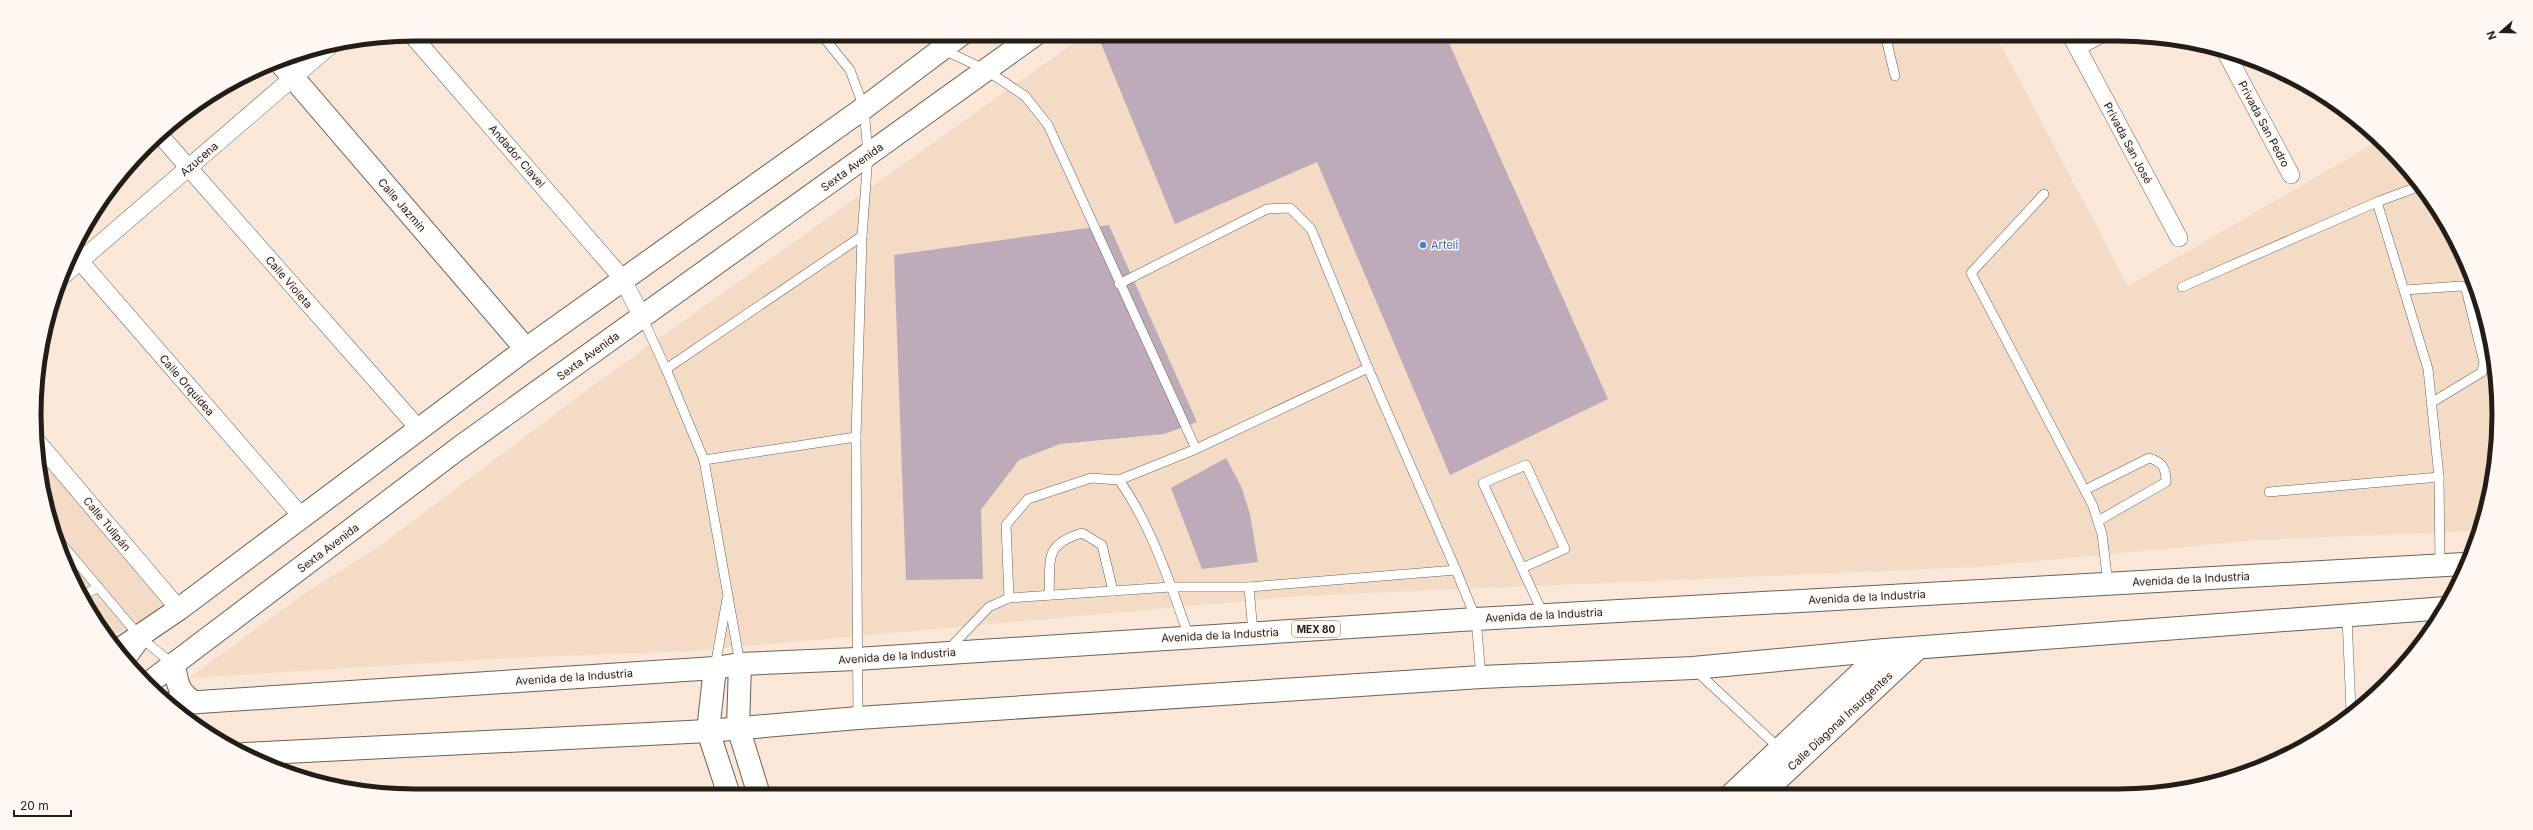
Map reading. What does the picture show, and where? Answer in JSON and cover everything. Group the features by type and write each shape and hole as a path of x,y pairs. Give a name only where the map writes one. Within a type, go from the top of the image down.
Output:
{"main road":[{"path":"122,648 140,637 179,609 622,278 864,108 952,41"},
{"name":"Sexta Avenida","path":"152,680 459,448 1026,41"},
{"name":"Calle Jazmín","path":"282,65 526,349"},
{"name":"Avenida de la Industria","path":"177,703 715,668 740,664 856,659 1476,619 2461,564"},
{"path":"259,755 708,731 738,727 858,718 1481,676 1693,668 1885,650 1917,649 2347,617 2438,609"},
{"path":"127,654 140,637"},
{"name":"Calle Diagonal Insurgentes","path":"1768,789 1917,649"},
{"name":"Calle Diagonal Insurgentes","path":"1737,789 1885,650"},
{"path":"740,664 738,727 758,789"},
{"path":"174,665 178,688 185,697 194,702"},
{"path":"715,668 708,731 728,789"}],"street":[{"name":"Andador Clavel","path":"417,41 622,278 642,317"},
{"name":"Privada San José","path":"2075,41 2179,238"},
{"name":"Azucena","path":"77,256 188,168 322,53"},
{"name":"Privada San Pedro","path":"2229,58 2291,175"},
{"name":"Calle Violeta","path":"163,139 419,429"},
{"name":"Calle Orquídea","path":"76,257 302,517"},
{"name":"Calle Tulipán","path":"43,448 179,609"}],"lane":[{"path":"827,41 850,70 864,108 868,155 862,236 856,437 856,659 858,718"},
{"path":"1887,41 1895,76"},
{"path":"941,49 986,70 1025,96 1048,125 1196,449"},
{"path":"2182,287 2377,202 2415,188"},
{"path":"2044,194 1971,273 2085,490 2098,521 2108,584"},
{"path":"2377,202 2423,349 2431,403 2439,477 2440,566"},
{"path":"1120,284 1268,209 1290,208 1311,229 1368,368 1476,619 1481,676"},
{"path":"666,369 862,236"},
{"path":"2405,290 2461,286 2466,289 2484,362 2482,372 2431,403"},
{"path":"642,317 666,369 704,460 740,664"},
{"path":"1009,598 1006,525 1028,499 1091,478 1119,480 1196,449 1368,368"},
{"path":"704,460 856,437"},
{"path":"2085,490 2149,458 2158,460 2166,470 2166,482 2098,521"},
{"path":"1522,568 1565,549 1526,465 1483,483 1543,615"},
{"path":"2268,492 2439,477"},
{"path":"1119,480 1131,498 1171,587 1189,637"},
{"path":"1049,595 1051,553 1062,539 1082,533 1102,545 1113,591"},
{"path":"66,549 140,637 174,665"},
{"path":"944,653 988,607 1009,598 1171,587 1249,587 1456,570"},
{"path":"87,593 98,587"},
{"path":"1249,587 1253,633"},
{"path":"715,668 728,592"},
{"path":"2347,617 2351,708"},
{"path":"1693,668 1779,748"}],"shaded area":[{"path":"1076,41 1999,41 2128,286 2374,143 2399,168 2429,207 2442,228 2464,272 2485,342 2489,366 2492,415 2489,464 2485,488 2473,531 2255,540 1977,567 1300,596 692,651 511,658 189,678 302,595 377,548 595,384"},
{"path":"43,449 179,609 112,635 91,602 69,558 48,488"}],"building":[{"path":"1100,41 1448,41 1608,399 1450,475 1317,162 1175,224"},
{"path":"1109,225 1197,422 1164,434 1060,444 1019,460 981,510 983,579 906,580 894,255"},
{"path":"1226,458 1241,486 1250,514 1258,562 1202,569 1171,488"}],"place":[{"name":"Arteli","path":"1423,245"}]}
